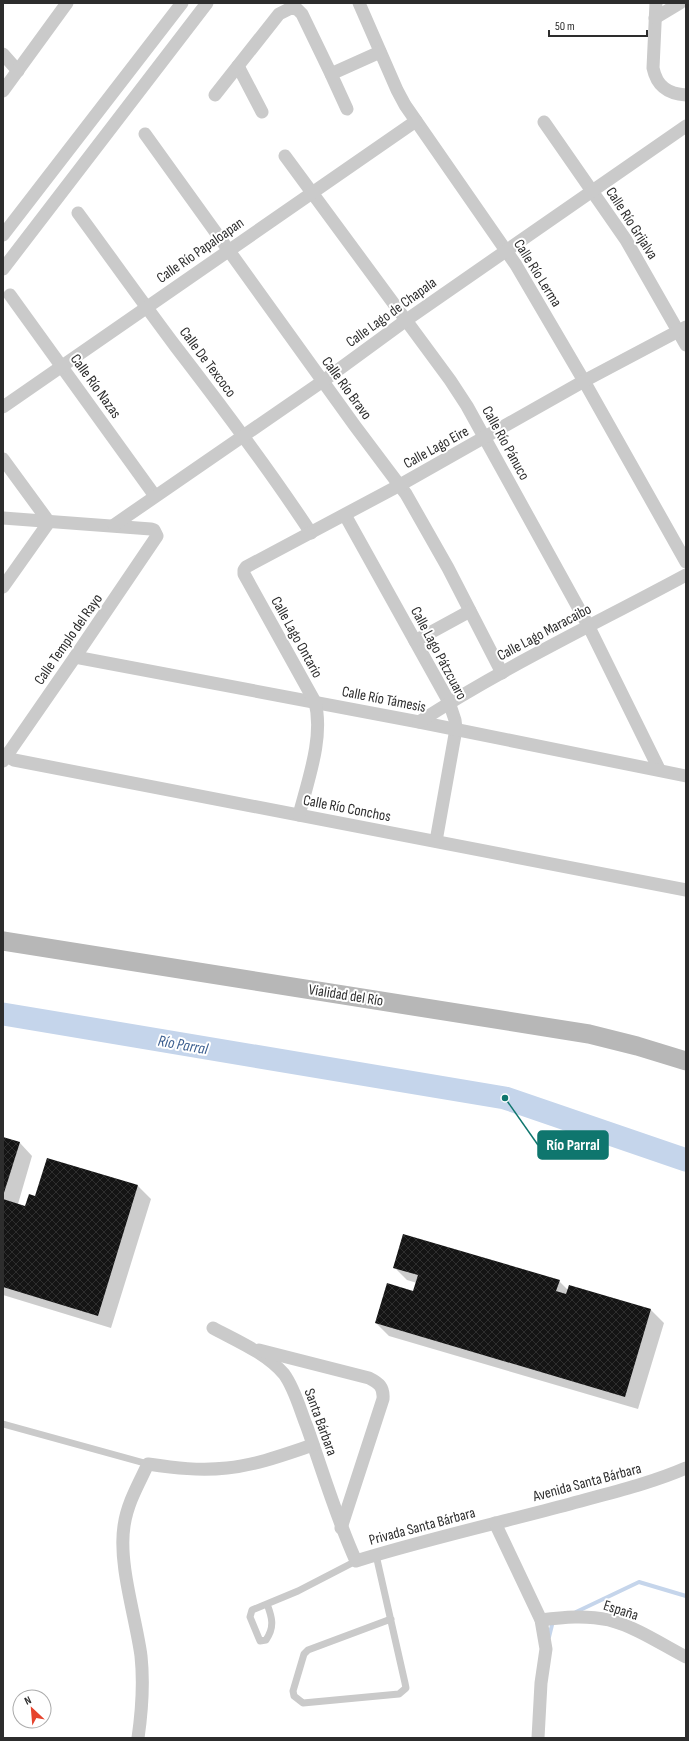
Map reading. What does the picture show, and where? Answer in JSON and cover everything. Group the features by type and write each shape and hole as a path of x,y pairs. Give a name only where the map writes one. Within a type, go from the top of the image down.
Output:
{"main road":[{"name":"Vialidad del Río","path":"3,941 589,1034 638,1046 686,1061"}],"street":[{"path":"3,91 67,3"},
{"path":"3,235 182,3"},
{"path":"3,269 207,3"},
{"name":"Calle Río Lerma","path":"359,3 397,90 416,121 506,250 584,381 686,562"},
{"path":"656,3 653,68 659,84 668,92 686,95"},
{"path":"655,18 680,3"},
{"path":"215,95 279,14 291,8 297,9 302,14 347,109"},
{"path":"331,74 380,52"},
{"path":"3,54 18,71"},
{"path":"238,66 262,112"},
{"name":"Calle Río Papaloapan","path":"3,407 146,306 416,121"},
{"name":"Calle Río Grijalva","path":"544,122 626,240 682,329 686,345"},
{"name":"Calle Lago de Chapala","path":"114,525 323,381 506,250 686,126"},
{"name":"Calle Río Bravo","path":"145,134 400,485 413,505 502,673"},
{"name":"Calle Río Pánuco","path":"285,156 405,321 450,380 485,438 589,627 658,769"},
{"name":"Calle De Texcoco","path":"78,212 146,306 288,496 312,533"},
{"name":"Calle Río Nazas","path":"10,295 62,365 155,496"},
{"name":"Calle Lago Eire","path":"244,570 249,565 312,533 485,438 584,381 682,329"},
{"path":"3,459 48,522"},
{"name":"Calle Lago Pátzcuaro","path":"345,515 449,702 455,720 456,729 436,841"},
{"path":"3,518 114,525"},
{"path":"3,587 48,522"},
{"name":"Calle Templo del Rayo","path":"4,757 76,657 156,538 156,534 151,528 114,525"},
{"name":"Calle Lago Ontario","path":"244,570 244,574 315,702 319,725 299,815"},
{"name":"Calle Lago Maracaibo","path":"419,722 449,702 686,575"},
{"path":"415,641 470,611"},
{"name":"Calle Río Támesis","path":"76,657 456,729 658,769 686,776"},
{"name":"Calle Río Conchos","path":"4,757 686,890"},
{"name":"Santa Bárbara","path":"213,1328 250,1348 271,1362 283,1374 291,1386 341,1528 356,1561"},
{"path":"250,1348 369,1378 377,1382 382,1387 384,1392 383,1400 341,1528"},
{"path":"138,1738 142,1705 141,1656 124,1559 124,1527 129,1503 148,1464 187,1470 228,1468 263,1460 313,1445"},
{"name":"Avenida Santa Bárbara","path":"495,1523 610,1493 669,1476 686,1468"},
{"path":"495,1523 541,1620 546,1649 541,1683 538,1738"},
{"name":"Privada Santa Bárbara","path":"356,1561 442,1536 495,1523"},
{"name":"España","path":"541,1620 567,1617 608,1620 638,1631 686,1657"}],"lane":[{"path":"3,1424 148,1464"},
{"path":"376,1555 391,1619 406,1688 399,1694 303,1703 294,1696 293,1691 304,1654 308,1650 391,1619"},
{"path":"267,1604 273,1619 273,1624 266,1640 260,1641 250,1614 252,1610 298,1591 356,1561"}],"building":[{"path":"3,1137 20,1142 3,1196"},
{"path":"47,1158 138,1185 98,1316 3,1287 3,1199 25,1206 29,1194 35,1196"},
{"path":"403,1234 560,1280 556,1291 566,1294 569,1285 651,1309 625,1397 375,1323 387,1283 413,1291 418,1275 393,1268"}],"waterway":[{"name":"Río Parral","path":"3,1014 505,1098 686,1160"},
{"path":"576,1612 639,1582 686,1596"},
{"path":"549,1637 553,1621"}],"place":[{"name":"Río Parral","path":"505,1098"}]}
